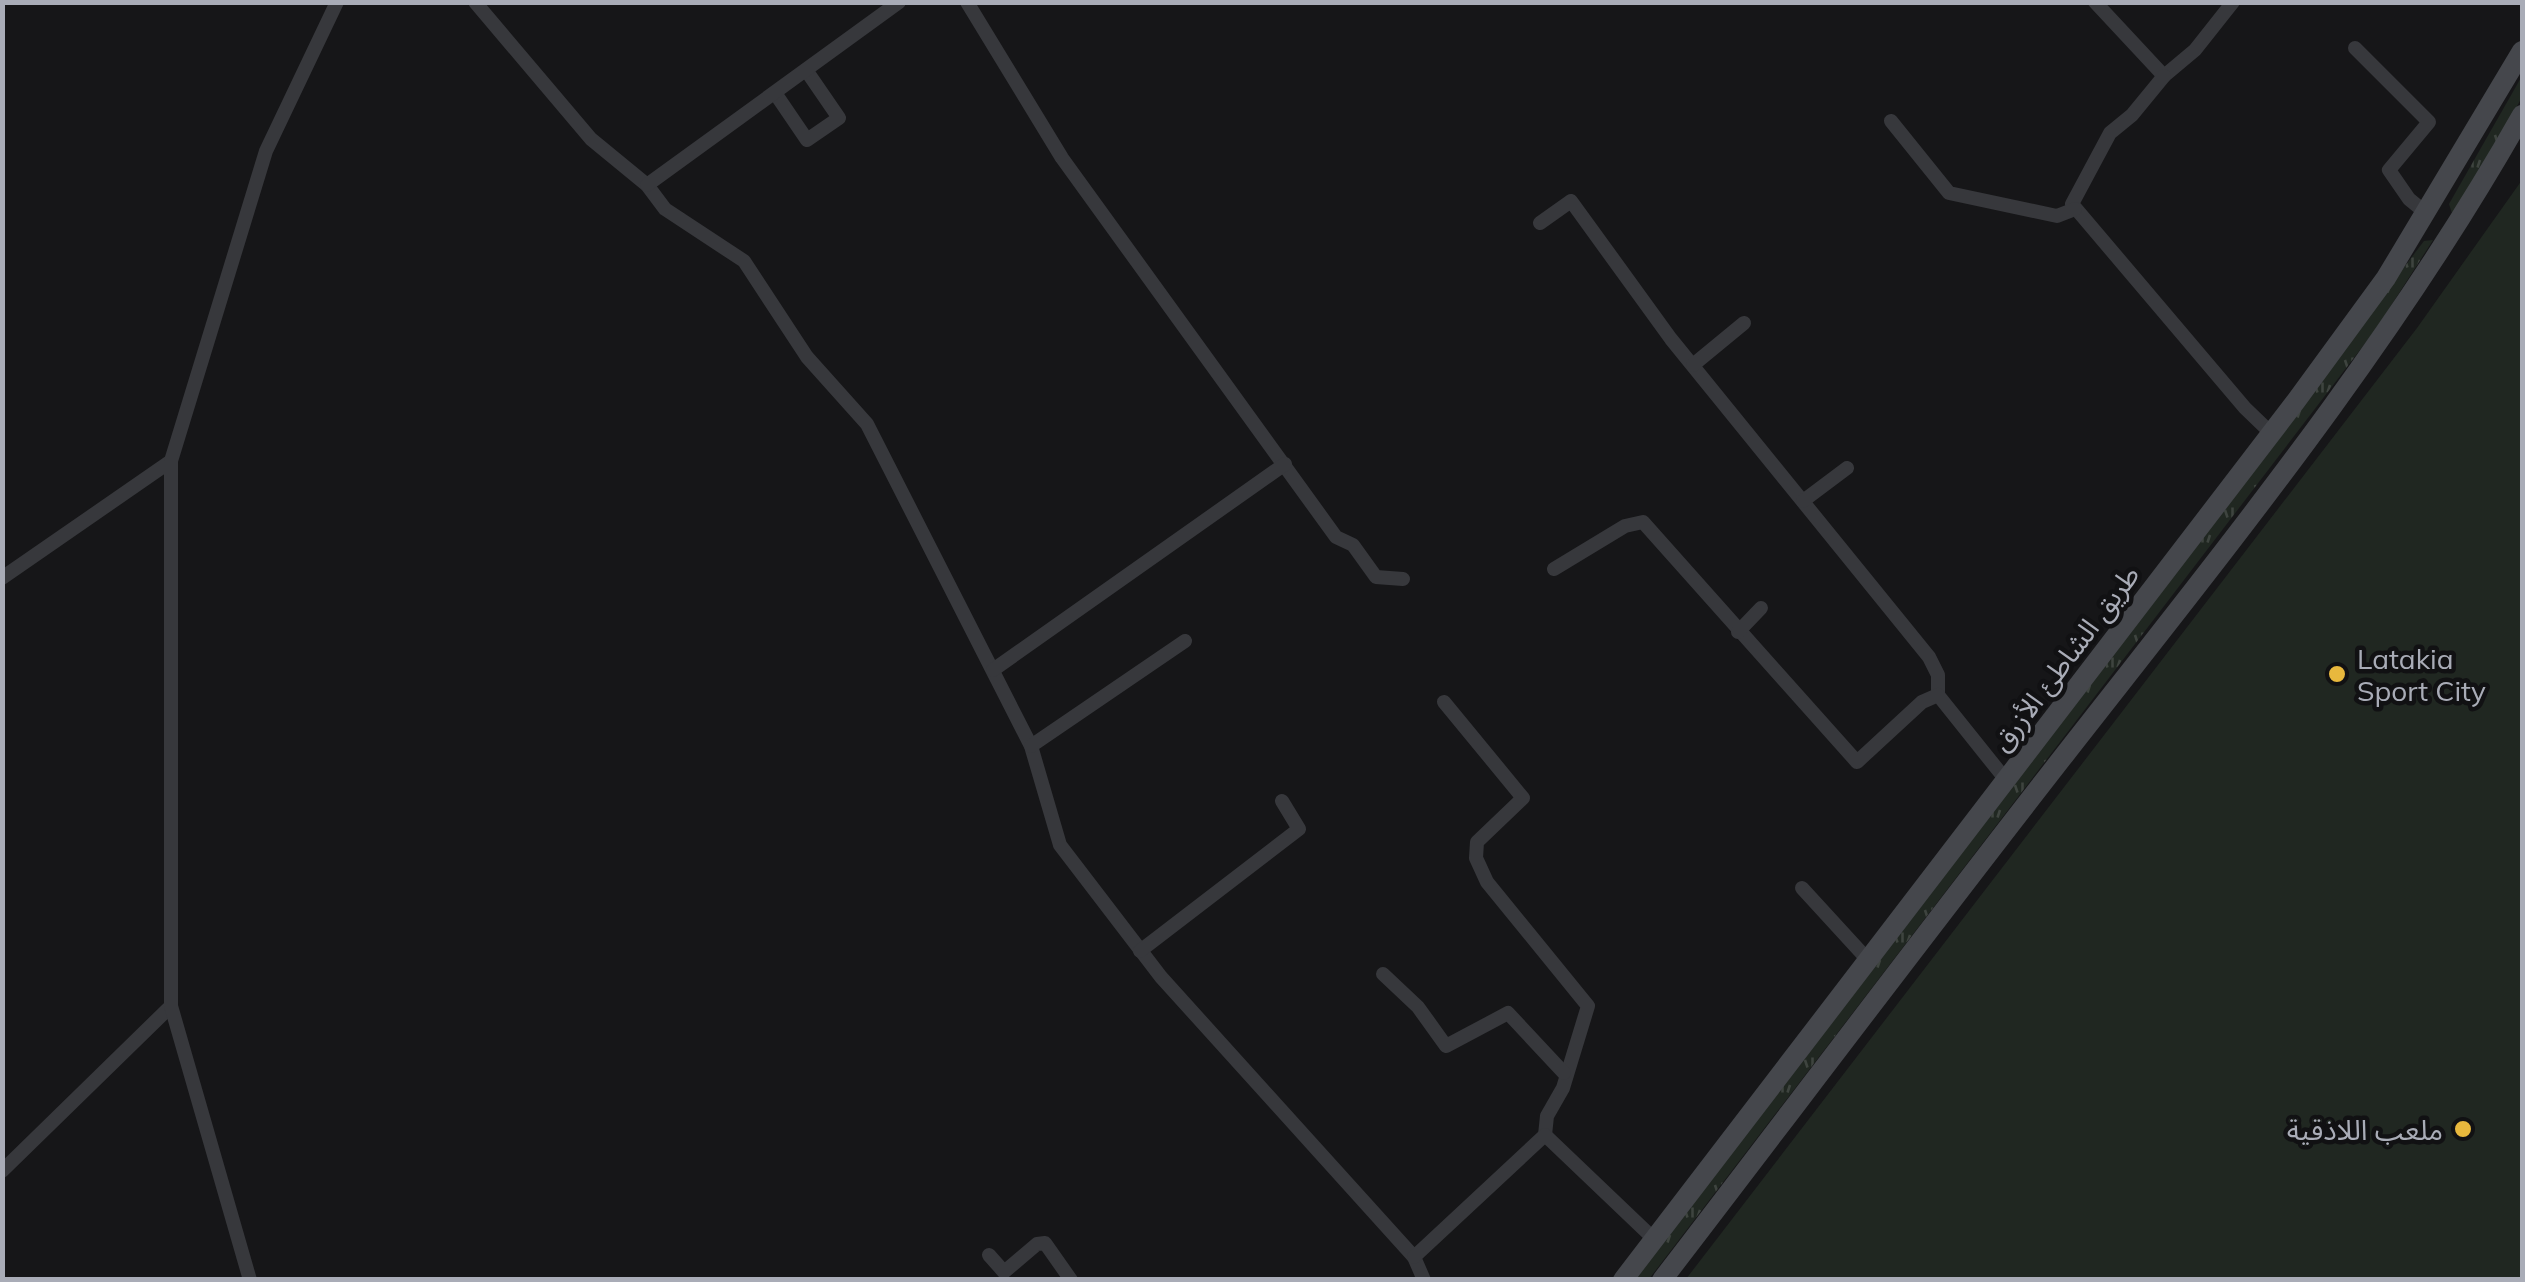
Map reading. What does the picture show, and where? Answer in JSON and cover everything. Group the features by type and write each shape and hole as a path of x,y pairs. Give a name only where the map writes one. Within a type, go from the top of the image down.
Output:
{"main road":[{"name":"طريق الشاطئ الأزرق","path":"1623,1280 2272,434 2386,278 2522,51"},
{"name":"طريق الشاطئ الأزرق","path":"1662,1280 2318,422 2440,255 2522,115"}],"street":[{"path":"250,1280 171,1006 171,461 266,151 338,2"},
{"path":"475,2 591,139 647,185 665,209 744,261 807,357 867,424 1031,746 1060,845 1140,951 1414,1257 1424,1280"},
{"path":"647,185 899,2"},
{"path":"967,2 1062,158 1336,537 1353,546 1376,577 1403,579"},
{"path":"2095,2 2164,76"},
{"path":"2233,2 2196,50 2164,76 2132,115 2110,133 2075,194 2075,209 2244,408 2272,434"},
{"path":"2354,48 2429,122 2388,170 2410,200 2426,213"},
{"path":"774,92 808,140 838,118 806,70"},
{"path":"1891,121 1949,192 2057,216 2075,209"},
{"path":"1540,223 1571,200 1693,366 1929,658 1938,675 1938,694 2006,780"},
{"path":"1693,366 1744,324"},
{"path":"2,578 171,461"},
{"path":"993,670 1284,464"},
{"path":"1804,501 1846,468"},
{"path":"1554,569 1625,526 1643,522 1857,762 1922,702 1938,694"},
{"path":"1738,632 1761,608"},
{"path":"1031,746 1185,641"},
{"path":"1414,1257 1545,1135 1547,1116 1563,1088 1564,1073 1588,1006 1487,882 1476,858 1477,842 1488,826 1523,798 1444,702"},
{"path":"1140,951 1299,830 1282,801"},
{"path":"1802,888 1868,960"},
{"path":"1383,974 1418,1007 1446,1046 1508,1012 1564,1073"},
{"path":"2,1171 171,1006"},
{"path":"1545,1135 1654,1239"},
{"path":"989,1255 1004,1272 1037,1244 1045,1243 1071,1280"}],"green space":[{"path":"2522,76 2522,97 2460,211 2452,213 2449,204"},
{"name":"Latakia Sport City","path":"2522,180 2522,1279 1686,1279 2417,328"},
{"path":"2433,240 2376,329 1649,1279 1635,1279 2424,241"}],"place":[{"name":"Latakia Sport City","path":"2337,674"},
{"name":"ملعب اللاذقية","path":"2463,1129"}]}
